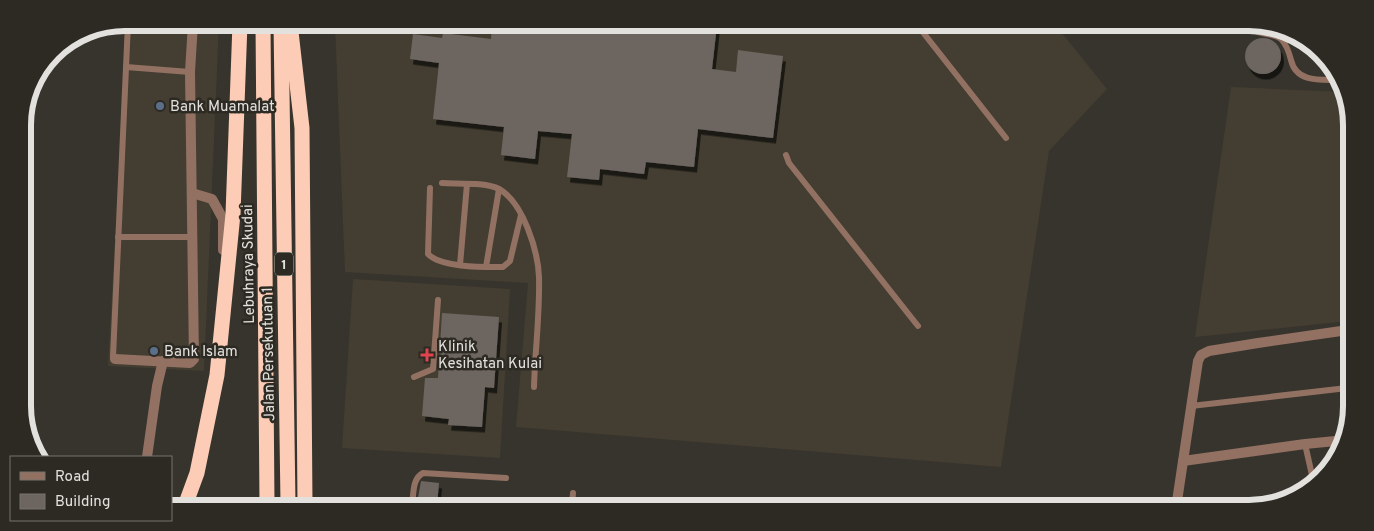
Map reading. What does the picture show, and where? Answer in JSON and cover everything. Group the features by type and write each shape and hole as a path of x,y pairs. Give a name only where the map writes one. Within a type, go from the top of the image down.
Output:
{"highway":[{"path":"187,500 197,473 217,375 233,214 240,31"},
{"name":"Lebuhraya Skudai","path":"263,31 267,500"},
{"name":"Jalan Persekutuan 1","path":"281,31 288,500"},
{"path":"291,31 302,128 305,497"}],"street":[{"path":"115,359 190,363 194,359 190,72 193,31"},
{"path":"192,192 212,199 224,219 221,326"},
{"path":"1177,500 1198,361 1201,355 1209,351 1343,331"},
{"path":"147,456 157,386 163,361"},
{"path":"1183,461 1336,441"}],"lane":[{"path":"115,359 113,357 128,31"},
{"path":"922,31 1006,138"},
{"path":"1257,31 1281,39 1289,51 1292,63 1301,75 1315,80 1331,80"},
{"path":"126,67 190,72"},
{"path":"786,155 789,163 918,326"},
{"path":"442,183 484,185 499,189 513,201 521,213 530,234 539,276 534,387"},
{"path":"460,265 467,184"},
{"path":"430,188 428,254 433,258 460,265 503,267 510,261 521,213"},
{"path":"486,267 499,189"},
{"path":"118,237 192,237"},
{"path":"414,377 432,369 438,300"},
{"path":"1191,406 1343,388"},
{"path":"1305,444 1312,475"},
{"path":"413,500 415,481 418,475 423,472 506,478"},
{"path":"572,500 573,493"}],"shaded area":[{"path":"127,31 219,31 204,371 108,366"},
{"path":"335,31 1060,31 1107,89 1049,151 1001,467 516,427 528,283 345,272"},
{"path":"1231,87 1337,92 1343,125 1343,322 1195,337"},
{"name":"Klinik Kesihatan Kulai","path":"353,279 510,289 500,458 342,448"}],"building":[{"path":"492,31 716,31 712,69 736,72 738,50 783,56 773,138 698,129 694,167 646,162 644,174 600,169 599,180 567,177 572,134 538,131 535,159 501,155 504,127 433,119 439,63 410,59 413,34 442,38 443,33 491,39"},
{"path":"1263,38 1270,39 1276,43 1280,49 1280,63 1276,69 1270,73 1263,74 1256,73 1250,69 1246,63 1245,56 1246,49 1250,43 1256,39"},
{"path":"442,313 499,317 494,388 485,387 482,427 448,425 449,419 422,416 425,378 438,378"},
{"path":"421,481 439,483 437,500 418,500"}],"place":[{"name":"Bank Muamalat","path":"160,106"},
{"name":"Bank Islam","path":"154,351"},
{"name":"Klinik Kesihatan Kulai","path":"427,355"}]}
